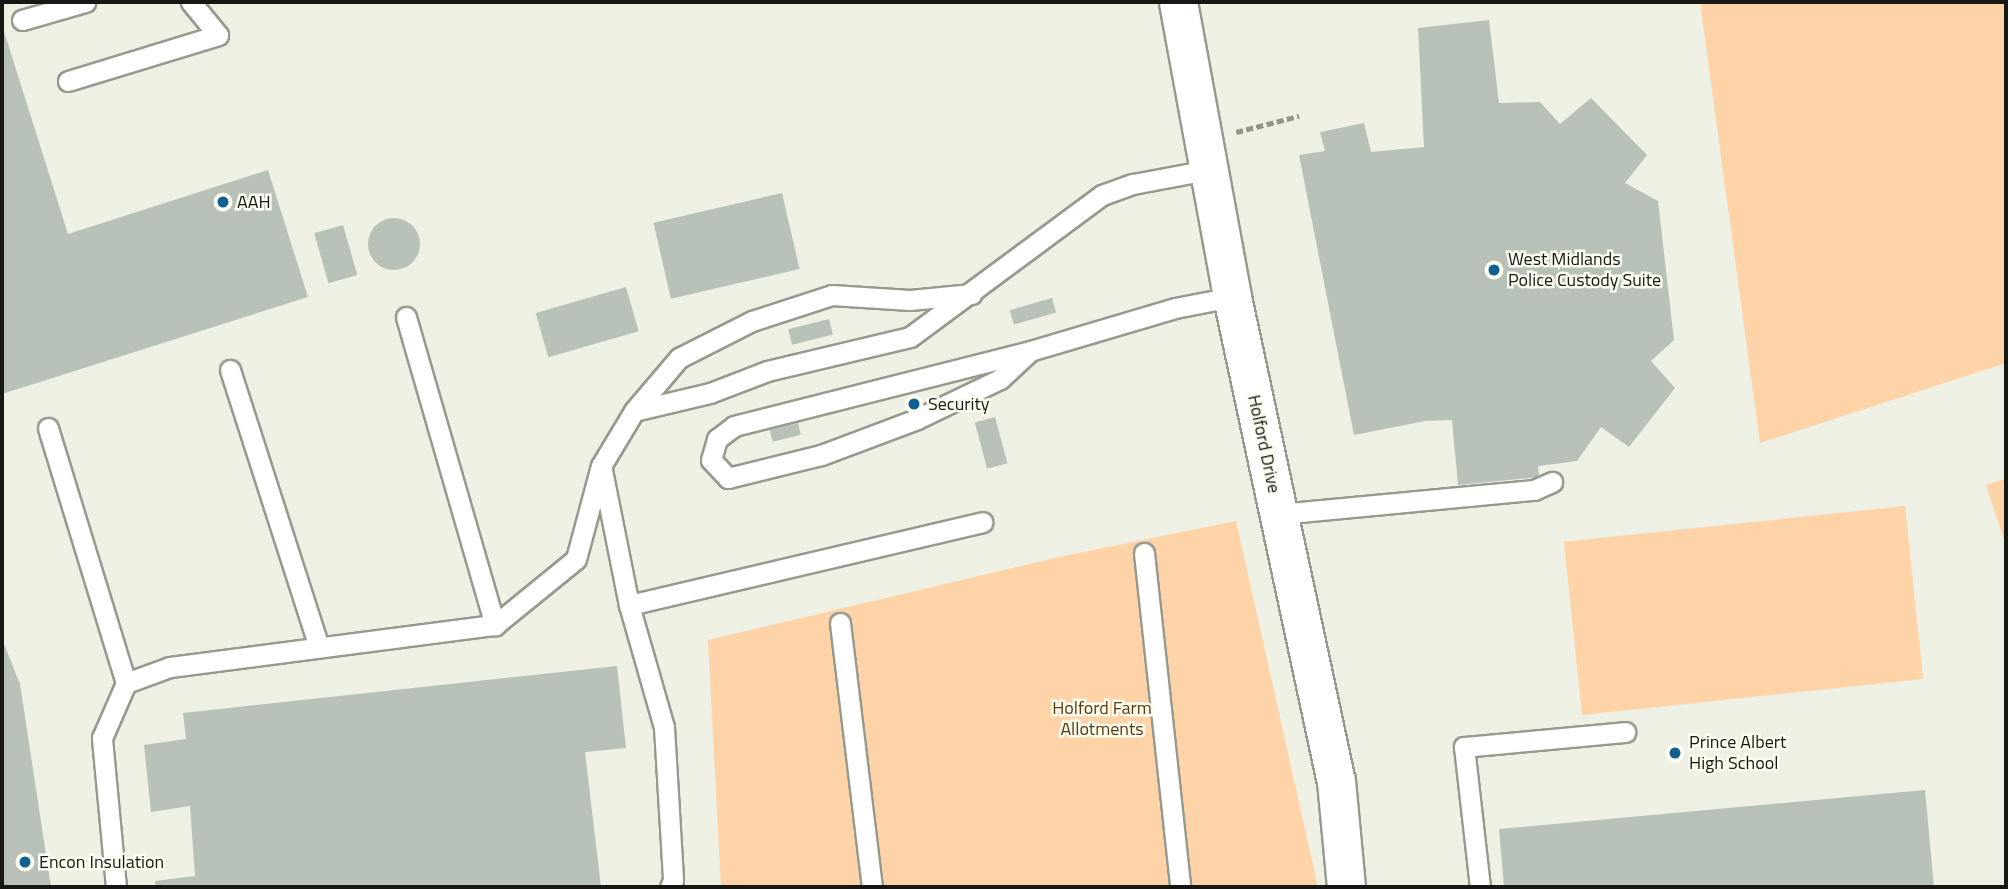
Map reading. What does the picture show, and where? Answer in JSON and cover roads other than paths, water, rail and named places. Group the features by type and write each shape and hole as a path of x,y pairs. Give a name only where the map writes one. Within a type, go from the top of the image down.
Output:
{"street":[{"name":"Holford Drive","path":"1181,2 1205,155 1232,297 1336,781 1346,887"}],"lane":[{"path":"22,20 85,2"},
{"path":"68,81 218,35 191,2"},
{"path":"634,411 709,393 767,371 910,337 972,294 1102,195 1205,155"},
{"path":"126,683 170,667 495,625 576,559 601,466 634,411 679,358 752,321 832,295 909,300 972,294"},
{"path":"1030,351 1000,379 917,419 821,455 728,478 711,460 716,439 734,426 1030,351 1175,308 1232,297"},
{"path":"406,317 495,625"},
{"path":"230,370 319,648"},
{"path":"48,428 126,683 102,738 117,887"},
{"path":"601,466 629,605 664,727 673,880 670,887"},
{"path":"1279,513 1534,490 1552,482"},
{"path":"629,605 982,522"},
{"path":"1144,553 1180,887"},
{"path":"841,623 872,887"},
{"path":"1480,887 1464,747 1625,732"}],"place":[{"name":"AAH","path":"223,202"},
{"name":"West Midlands Police Custody Suite","path":"1494,270"},
{"name":"Security","path":"914,404"},
{"name":"Prince Albert High School","path":"1675,753"},
{"name":"Encon Insulation","path":"25,862"}],"park label":[{"name":"Holford Farm Allotments","path":"1102,719"}]}
